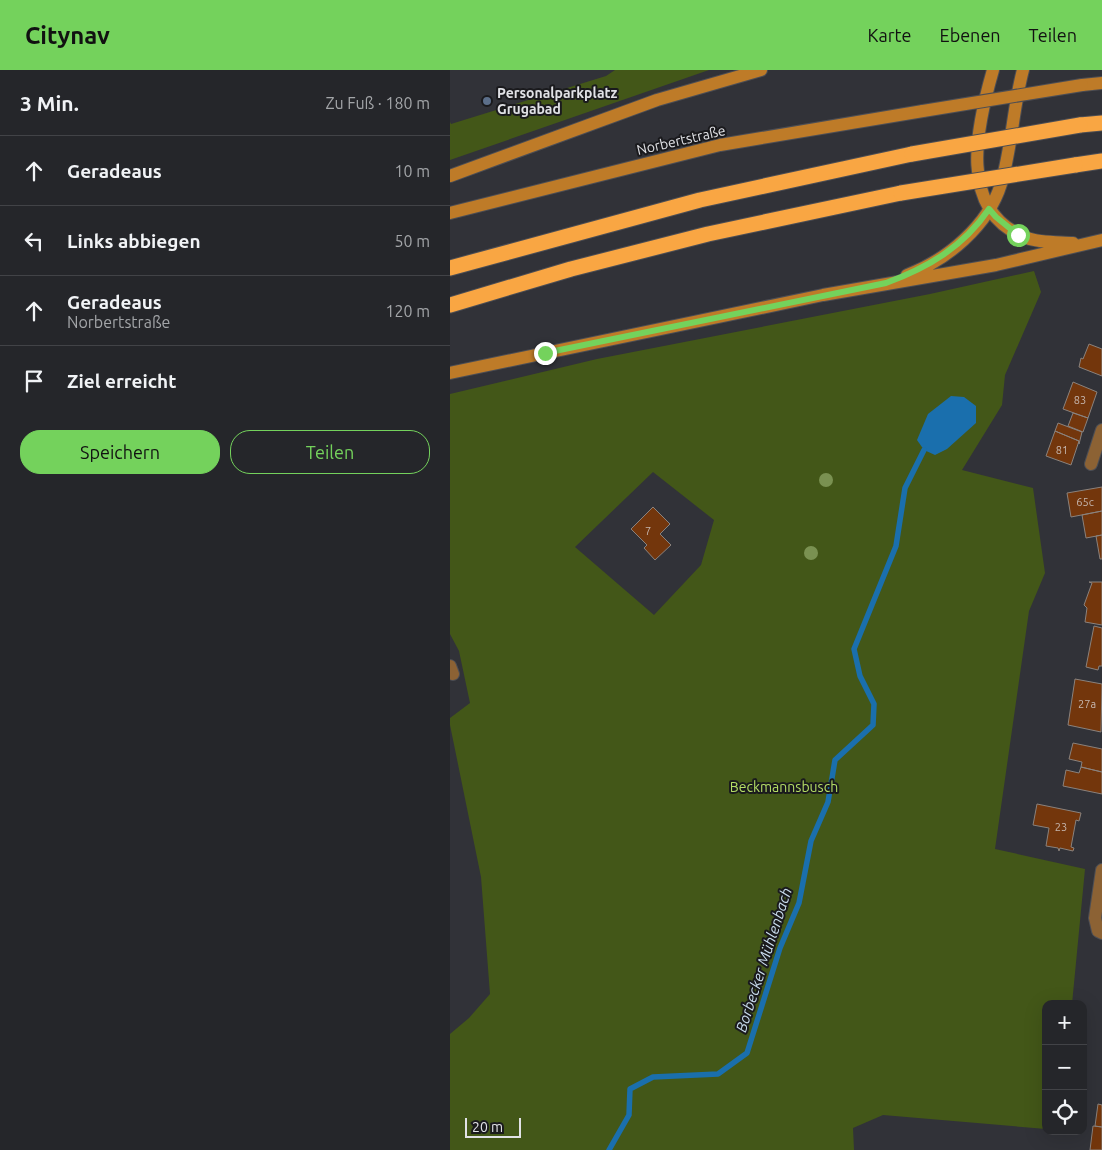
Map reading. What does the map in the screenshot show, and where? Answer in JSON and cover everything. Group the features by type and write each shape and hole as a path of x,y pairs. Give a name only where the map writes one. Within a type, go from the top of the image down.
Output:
{"highway":[{"path":"450,268 700,200 912,154 1080,125 1102,123"},
{"path":"450,305 571,270 708,234 901,193 1102,161"}],"main road":[{"path":"450,176 657,100 761,70"},
{"path":"993,70 982,108 977,151 978,180 989,209 1008,228 1029,239 1085,244"},
{"path":"886,283 919,270 942,257 967,237 989,209 1002,181 1014,104 1023,70"},
{"name":"Norbertstraße","path":"450,213 720,145 1102,83"},
{"path":"450,373 886,283 991,266 1102,240"}],"street":[{"path":"1091,464 1102,430"},
{"path":"1100,932 1095,918 1102,870"}],"green space":[{"path":"615,70 709,70 450,160 450,122 451,124 606,76"},
{"name":"Beckmannsbusch","path":"1034,271 1041,292 1005,375 1002,405 962,470 1033,488 1045,573 1029,611 995,849 1085,869 1072,1000 1042,1000 1042,1129 883,1115 853,1128 854,1150 450,1150 450,1034 469,1018 490,994 481,877 450,725 450,718 470,703 459,651 450,634 450,394 597,359 930,294","holes":["653,472 714,520 701,565 654,615 575,547"]}],"water":[{"path":"951,396 964,397 976,406 976,423 947,449 935,455 924,450 917,440 928,414"}],"building":[{"path":"1089,344 1102,349 1102,376 1079,367 1081,358 1083,359"},
{"path":"1073,382 1097,392 1088,418 1063,409"},
{"path":"1073,413 1088,418 1083,432 1068,426"},
{"path":"1058,423 1082,432 1079,444 1079,441 1055,431"},
{"path":"1055,431 1079,441 1071,465 1046,456"},
{"path":"1102,487 1102,511 1071,517 1067,493"},
{"path":"653,507 670,524 660,534 671,545 655,560 644,548 647,545 631,529"},
{"path":"1102,511 1102,535 1086,538 1082,515"},
{"path":"1102,535 1102,559 1100,559 1096,536"},
{"path":"1089,582 1102,582 1102,625 1085,622 1087,608 1084,605 1092,583"},
{"path":"1094,626 1102,628 1102,666 1099,666 1098,670 1086,667"},
{"path":"1075,679 1102,684 1101,732 1068,725"},
{"path":"1073,743 1102,749 1102,772 1081,767 1082,762 1069,759"},
{"path":"1081,767 1102,772 1102,794 1063,786 1066,770 1079,773"},
{"path":"1037,804 1081,813 1079,821 1076,820 1071,847 1074,848 1073,851 1060,848 1059,851 1058,848 1046,846 1049,828 1033,825"},
{"path":"1098,1104 1102,1105 1102,1127 1095,1126"},
{"path":"1093,1126 1102,1127 1102,1150 1090,1150"}],"waterway":[{"name":"Borbecker Mühlenbach","path":"609,1150 629,1115 630,1089 653,1077 718,1074 747,1053 780,948 799,903 811,841 828,802 835,760 873,725 874,704 860,676 854,649 896,546 905,488 924,450"}],"place":[{"name":"Personalparkplatz Grugabad","path":"487,101"}],"route":[{"path":"545,353 886,283 910,274 942,257 967,237 989,209 1018,235"}]}
